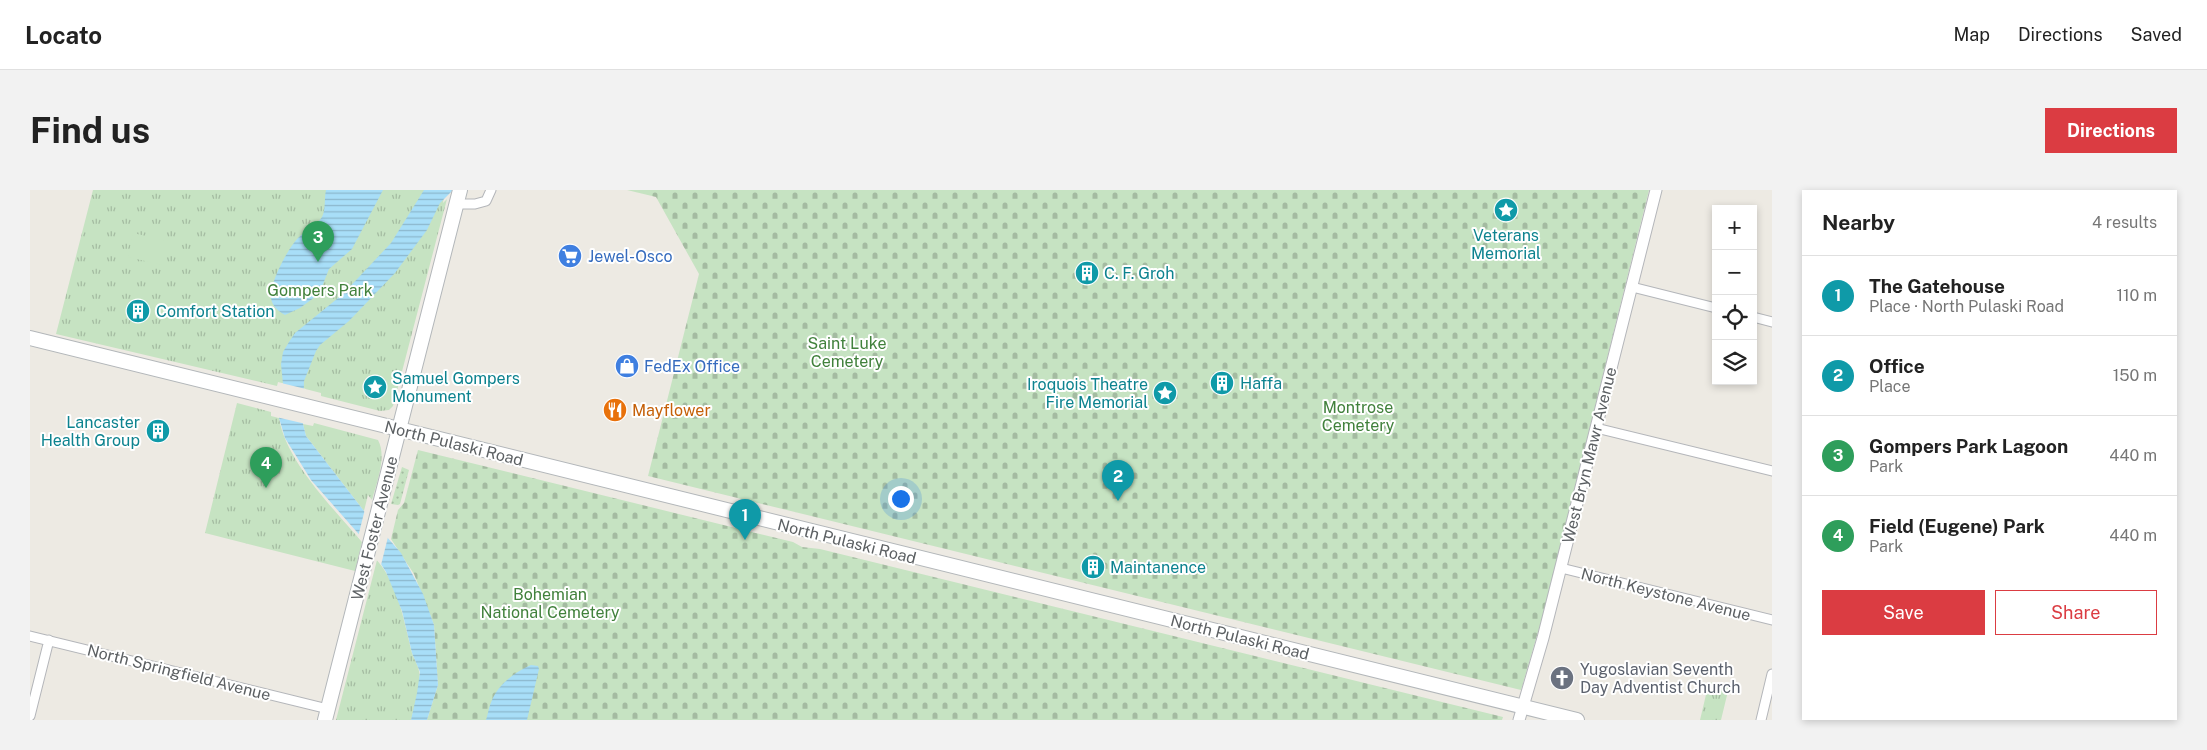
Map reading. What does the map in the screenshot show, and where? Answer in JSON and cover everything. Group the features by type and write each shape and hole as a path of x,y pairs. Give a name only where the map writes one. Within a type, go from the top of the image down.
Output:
{"main road":[{"name":"West Foster Avenue","path":"327,714 460,190"},
{"name":"North Pulaski Road","path":"30,338 1522,713 1577,720"}],"street":[{"path":"456,204 475,204 486,201 491,190"},
{"name":"West Bryn Mawr Avenue","path":"1522,713 1656,190"},
{"path":"1632,287 1712,307"},
{"path":"1757,318 1772,322"},
{"path":"1596,428 1772,471"},
{"name":"North Keystone Avenue","path":"1560,568 1772,620"},
{"name":"North Springfield Avenue","path":"30,636 327,714"},
{"path":"30,716 49,640"},
{"path":"1761,720 1772,674"}],"green space":[{"name":"Gompers Park","path":"93,190 445,190 443,203 447,199 393,406 389,410 380,411 321,396 321,393 278,382 277,386 56,334"},
{"name":"Montrose Cemetery","path":"627,190 1649,190 1543,615 1521,690 648,476 699,274 656,197"},
{"path":"133,233 168,241 162,265 128,257"},
{"path":"237,403 271,412 271,416 279,418 283,435 301,468 362,542 355,571 205,533"},
{"path":"314,423 378,440 382,454 380,469 372,500 368,495 364,511 306,436 303,424 313,426"},
{"name":"Bohemian National Cemetery","path":"418,450 793,542 802,547 820,549 1503,717 1502,720 427,720 438,685 434,625 414,574 391,539 398,510 404,503"},
{"path":"402,467 409,470 400,504 391,504"},
{"path":"377,560 395,592 420,676 411,720 336,720"},
{"path":"1709,682 1729,687 1721,720 1700,720"}],"water":[{"path":"326,190 383,190 352,249 329,269 319,294 300,308 285,315 276,308 272,301 271,292 273,284 280,266 294,243 322,217"},
{"path":"424,190 453,190 440,203 427,230 395,273 349,321 320,345 304,381 303,424 306,436 364,511 401,553 423,594 434,625 438,685 427,720 411,720 420,672 412,653 402,611 386,572 371,548 311,480 285,438 279,418 283,384 281,364 283,352 289,342 295,333 343,294 391,243"},
{"path":"531,665 538,666 539,669 527,720 486,720 491,702 503,684 519,671"}],"pier":[{"path":"281,383 306,389 306,424 276,417 282,395"},
{"path":"365,509 389,533 381,565 358,537"}],"place":[{"name":"Veterans Memorial","path":"1506,210"},
{"name":"Jewel-Osco","path":"570,256"},
{"name":"Gompers Park Lagoon","path":"318,262"},
{"name":"C. F. Groh","path":"1087,273"},
{"name":"Comfort Station","path":"138,311"},
{"name":"FedEx Office","path":"627,366"},
{"name":"Haffa","path":"1222,383"},
{"name":"Samuel Gompers Monument","path":"375,387"},
{"name":"Iroquois Theatre Fire Memorial","path":"1165,393"},
{"name":"Mayflower","path":"615,410"},
{"name":"Lancaster Health Group","path":"158,431"},
{"name":"Field (Eugene) Park","path":"266,488"},
{"name":"Office","path":"1118,501"},
{"name":"The Gatehouse","path":"745,540"},
{"name":"Maintanence","path":"1093,567"},
{"name":"Yugoslavian Seventh Day Adventist Church","path":"1562,678"}],"park label":[{"name":"Saint Luke Cemetery","path":"847,352"}]}
